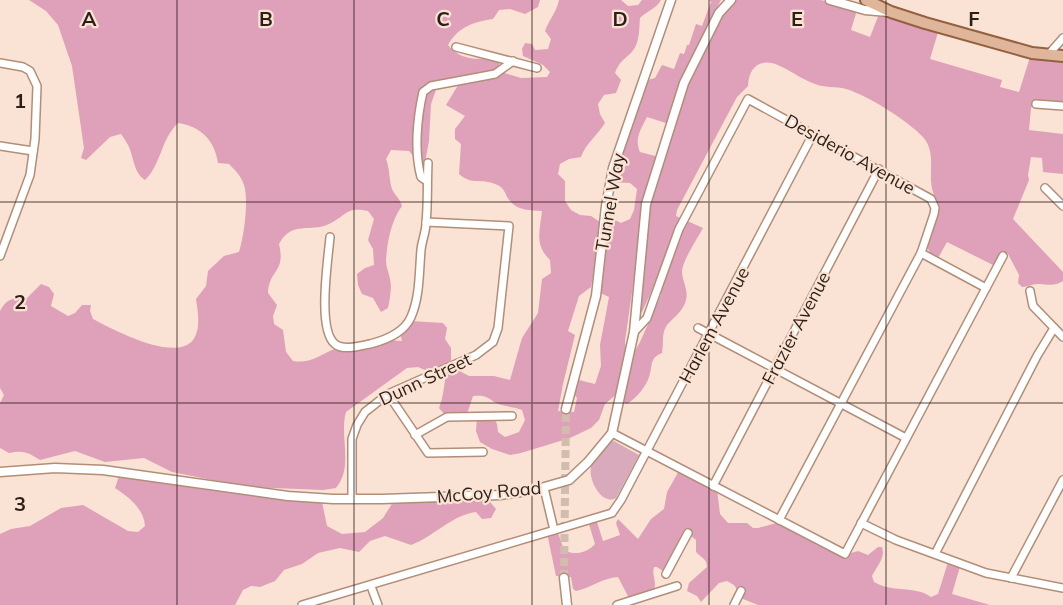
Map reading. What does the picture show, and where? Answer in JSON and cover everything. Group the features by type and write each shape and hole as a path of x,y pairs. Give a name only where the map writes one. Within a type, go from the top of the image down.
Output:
{"main road":[{"path":"866,0 891,12 957,32 1048,56 1063,56"}],"street":[{"name":"Tunnel Way","path":"566,409 596,296 606,206 613,168 671,0"},
{"name":"McCoy Road","path":"0,472 56,468 103,470 288,496 352,499 501,495 544,488 569,480 578,473 612,432 634,332 646,204 684,83 719,13 731,0"},
{"path":"830,0 864,10 891,12"},
{"path":"1048,56 1063,38"},
{"path":"456,46 537,68"},
{"path":"427,181 421,177 418,158 420,107 423,92 431,86 495,74 513,61"},
{"path":"0,63 23,67 35,78 37,86 33,151 26,189 1,252"},
{"name":"Desiderio Avenue","path":"634,332 647,318 679,230 748,99 879,169 934,203 934,214 921,253"},
{"path":"1036,104 1063,106"},
{"name":"Harlem Avenue","path":"554,530 612,513 621,500 813,134"},
{"path":"0,146 33,151"},
{"path":"330,237 324,316 327,331 334,344 346,348 373,343 406,326 416,305 426,222 428,163"},
{"name":"Frazier Avenue","path":"713,486 879,169"},
{"path":"1045,188 1063,206"},
{"name":"Dunn Street","path":"352,499 351,456 354,432 365,412 387,394 476,355 493,342 498,328 508,226 426,222"},
{"path":"779,520 921,253 986,288"},
{"path":"612,432 845,554 1003,256"},
{"path":"1030,291 1033,306 1063,337"},
{"path":"698,328 906,438"},
{"path":"935,554 1037,356 1054,328"},
{"path":"387,394 428,453 483,452"},
{"path":"415,435 447,417 512,416"},
{"path":"1011,578 1063,480"},
{"path":"302,605 554,530 544,488"},
{"path":"861,523 896,540 986,573 1063,588"},
{"path":"666,574 688,533"},
{"path":"564,578 567,605"},
{"path":"617,605 636,602 677,586"},
{"path":"372,590 378,605"},
{"path":"734,605 741,591"}],"shaded area":[{"path":"29,0 540,0 538,7 525,14 510,9 499,10 493,19 473,24 456,34 448,45 452,50 468,58 493,57 499,63 499,70 438,84 431,104 429,141 424,168 409,151 391,150 386,159 392,189 402,206 392,225 387,246 386,263 391,286 388,308 381,312 373,298 362,294 358,285 357,274 374,265 373,249 368,240 374,219 368,211 350,211 329,224 296,229 284,237 279,244 281,253 279,266 271,279 268,293 277,305 273,316 274,324 283,330 286,352 293,361 311,360 337,348 351,345 378,341 402,341 400,332 410,321 443,323 447,328 445,339 451,348 451,366 432,373 418,367 407,368 346,412 344,471 336,488 323,490 247,487 172,472 144,458 105,462 75,451 40,460 25,452 9,453 0,448 0,403 4,395 0,388 0,311 5,303 14,299 27,298 41,284 49,287 54,294 51,306 68,316 75,313 82,305 91,305 90,311 93,319 128,336 158,346 172,348 184,346 196,336 198,320 196,299 206,286 208,271 224,256 239,252 246,212 243,181 229,164 218,163 210,141 194,127 178,123 172,129 155,167 145,180 136,170 129,147 121,134 110,137 86,160 81,158 84,148 72,66 58,25 46,11"},
{"path":"559,0 621,0 628,6 638,5 642,0 661,0 657,6 640,18 636,45 615,73 621,80 616,93 604,95 598,104 605,123 581,157 569,159 560,164 558,174 565,181 565,201 571,210 580,215 591,216 603,224 591,287 579,296 568,331 575,335 558,411 574,412 577,398 571,390 575,379 595,384 601,366 600,345 609,297 598,292 607,216 621,223 630,219 634,210 637,189 630,183 612,182 644,81 655,78 662,65 674,69 680,53 684,54 689,45 696,24 702,26 711,2 709,0 721,0 713,15 716,18 669,124 647,117 638,138 640,152 659,157 671,120 717,18 733,0 821,0 857,10 851,30 870,37 879,14 939,29 930,59 1002,80 1000,87 1019,92 1031,54 1063,58 1063,103 1035,102 1031,108 1029,130 1063,134 1063,174 1043,172 1042,158 1031,157 1029,180 1013,219 1063,272 1063,281 1054,285 1035,284 1022,287 1018,283 1019,275 1008,254 1003,252 995,266 947,242 937,260 931,254 928,241 936,221 939,205 932,188 930,151 923,137 898,116 865,97 846,89 819,85 775,64 758,64 751,72 748,86 737,97 677,210 676,216 703,228 683,266 682,275 687,294 685,303 665,328 662,353 653,360 648,381 627,404 622,401 629,361 661,295 660,289 653,288 642,312 637,315 639,244 625,341 627,362 619,392 605,404 599,420 591,428 570,438 521,453 510,455 492,449 480,442 476,431 477,418 493,417 498,432 505,437 519,432 525,420 522,410 497,403 486,397 473,396 467,414 446,416 439,408 447,369 452,367 469,376 494,376 510,380 522,338 538,313 542,279 551,273 550,260 540,243 542,211 517,207 499,186 490,182 469,180 459,174 461,144 455,139 455,129 465,116 446,105 460,82 501,72 521,78 547,77 550,72 543,65 523,56 522,49 525,43 532,44 535,50 548,49 551,39 545,31"},
{"path":"612,440 639,455 616,498 611,499 601,495 597,490 592,478 591,467"},
{"path":"680,469 717,489 720,514 728,523 747,523 753,528 758,528 780,522 844,555 858,551 868,555 878,547 882,547 882,559 872,576 874,582 888,587 917,591 931,597 938,594 949,559 961,563 952,594 990,605 758,605 743,599 734,585 727,581 719,583 701,602 697,596 687,591 689,583 707,567 705,560 696,552 696,540 691,536 687,537 666,573 654,567 655,586 652,593 630,600 618,577 576,591 573,589 571,577 556,576 547,533 557,530 564,550 580,553 595,544 588,521 596,519 603,541 620,535 616,523 618,519 638,539 651,519 664,509 667,492"},
{"path":"120,473 322,502 327,526 342,534 365,532 383,518 395,499 485,496 496,509 491,518 482,519 476,512 459,517 411,545 385,536 370,541 359,552 340,548 318,553 302,564 284,570 275,581 243,590 235,605 0,605 0,534 11,529 30,526 61,508 83,505 128,531 138,532 145,526 139,509 115,488"}],"tunnel":[{"path":"564,578 566,409"}]}
